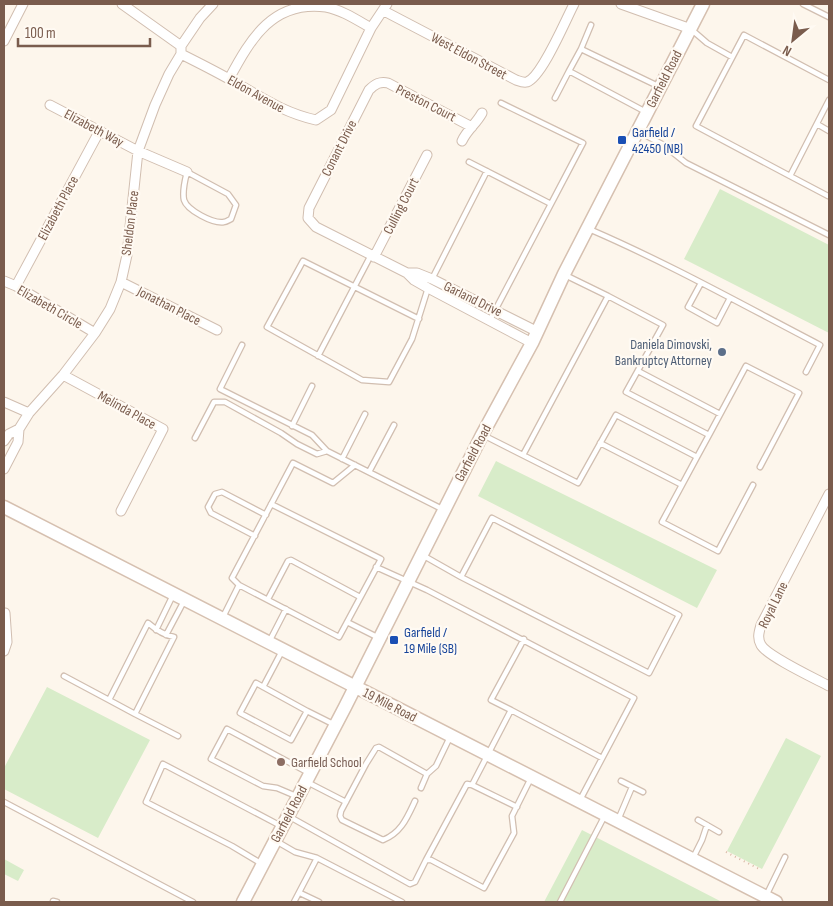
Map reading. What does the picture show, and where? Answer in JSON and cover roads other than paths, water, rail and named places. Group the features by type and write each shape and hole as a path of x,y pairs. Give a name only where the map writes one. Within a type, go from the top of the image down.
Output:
{"main road":[{"name":"Garfield Road","path":"243,902 336,725 482,435 535,337 564,274 703,4"},
{"name":"19 Mile Road","path":"4,507 771,899"}],"street":[{"path":"4,41 23,4"},
{"name":"Eldon Avenue","path":"122,4 181,50 272,104 290,113 316,120 331,110 371,28 386,7"},
{"name":"Sheldon Place","path":"4,469 18,442 19,429 95,333 110,309 121,282 127,255 138,151 155,105 181,50 200,18 213,4"},
{"name":"West Eldon Street","path":"386,7 516,80 523,82 531,80 544,64 574,4"},
{"path":"621,4 691,30"},
{"path":"229,78 246,46 261,29 288,10 305,7 327,8 348,15 371,28"},
{"name":"Preston Court","path":"379,83 388,83 472,127"},
{"name":"Conant Drive","path":"308,218 309,208 370,90 379,83"},
{"name":"Elizabeth Way","path":"50,105 138,151 187,172"},
{"name":"Preston Court","path":"462,141 466,132 477,122 482,113"},
{"name":"Elizabeth Place","path":"16,286 100,130"},
{"name":"Culling Court","path":"373,256 427,155"},
{"name":"Garland Drive","path":"308,218 316,227 407,273 414,280 428,288 490,320 535,337"},
{"name":"Garland Drive","path":"407,273 417,273 432,279 495,310 535,337"},
{"name":"Elizabeth Circle","path":"4,282 16,286 95,333"},
{"name":"Jonathan Place","path":"121,282 216,330"},
{"name":"Melinda Place","path":"63,375 162,429 121,511"},
{"path":"4,402 29,414"},
{"name":"Sheldon Place","path":"4,441 9,434 19,429"},
{"name":"Royal Lane","path":"829,494 761,625 758,637 759,643 768,653 829,686"},
{"path":"4,651 7,642 5,613"}],"lane":[{"path":"803,4 829,17"},
{"path":"555,98 570,71 591,25"},
{"path":"691,30 707,43 732,57"},
{"path":"828,196 696,126 744,34 829,80"},
{"path":"580,49 660,86"},
{"path":"570,71 647,113"},
{"path":"790,176 829,100"},
{"path":"490,320 583,144 501,103"},
{"path":"817,124 829,131"},
{"path":"638,131 662,144 686,163 829,235"},
{"path":"469,162 551,204"},
{"path":"419,320 303,261 267,327 362,380 389,382 412,339 419,320 428,288 432,279 487,171"},
{"path":"187,172 228,194 236,205 231,219 224,222 213,221 192,211 184,201 187,172"},
{"path":"588,228 620,242 820,345 806,372"},
{"path":"318,356 354,287 373,256"},
{"path":"564,274 663,325 626,392 709,435"},
{"path":"701,283 688,307 717,323 730,298"},
{"path":"523,456 608,296"},
{"path":"242,345 220,389 312,436 328,451 342,459 444,510"},
{"path":"753,485 718,551 662,522 746,366 799,393 760,467"},
{"path":"638,371 720,414"},
{"path":"292,426 312,386"},
{"path":"195,438 214,402 225,402 282,433 304,448 317,454 328,451"},
{"path":"342,459 365,414"},
{"path":"482,435 578,483 616,415 697,457"},
{"path":"369,472 394,425"},
{"path":"600,443 682,485"},
{"path":"271,504 380,559 339,638 239,585 232,578 255,536 271,504 293,463 333,483 355,465"},
{"path":"255,536 211,513 208,507 215,494 222,492 266,515"},
{"path":"421,554 461,577 649,673 678,615 492,518 461,577"},
{"path":"268,600 288,561 291,560 360,597"},
{"path":"376,567 428,590 634,698 579,802"},
{"path":"222,619 239,585"},
{"path":"156,630 180,597"},
{"path":"166,635 180,597"},
{"path":"269,643 286,609"},
{"path":"347,622 379,638"},
{"path":"109,700 148,623 156,630 174,637 135,714"},
{"path":"524,640 492,700 602,758"},
{"path":"263,688 283,650"},
{"path":"64,676 178,736"},
{"path":"307,711 291,740 240,713 256,683 336,725"},
{"path":"472,785 511,710"},
{"path":"298,797 277,788 264,786 211,759 227,729 346,802"},
{"path":"421,788 427,774 436,766 451,736"},
{"path":"415,801 404,824 392,837 383,840 342,820 340,816 376,748 379,747 427,774"},
{"path":"263,864 146,802 163,764 285,821 410,884 415,882 467,784 517,807"},
{"path":"426,860 431,860 485,887 514,833 512,816 532,777"},
{"path":"621,781 643,792"},
{"path":"618,821 628,801 632,787"},
{"path":"4,802 193,902"},
{"path":"560,902 605,815"},
{"path":"698,820 720,832"},
{"path":"692,860 707,825"},
{"path":"275,841 295,852 317,858 402,902"},
{"path":"771,899 785,857"},
{"path":"294,902 317,858"},
{"path":"300,892 319,902"}],"place":[{"name":"Garfield / 42450 (NB)","path":"622,140"},
{"name":"Daniela Dimovski, Bankruptcy Attorney","path":"722,352"},
{"name":"Garfield / 19 Mile (SB)","path":"394,640"},
{"name":"Garfield School","path":"281,762"}]}
